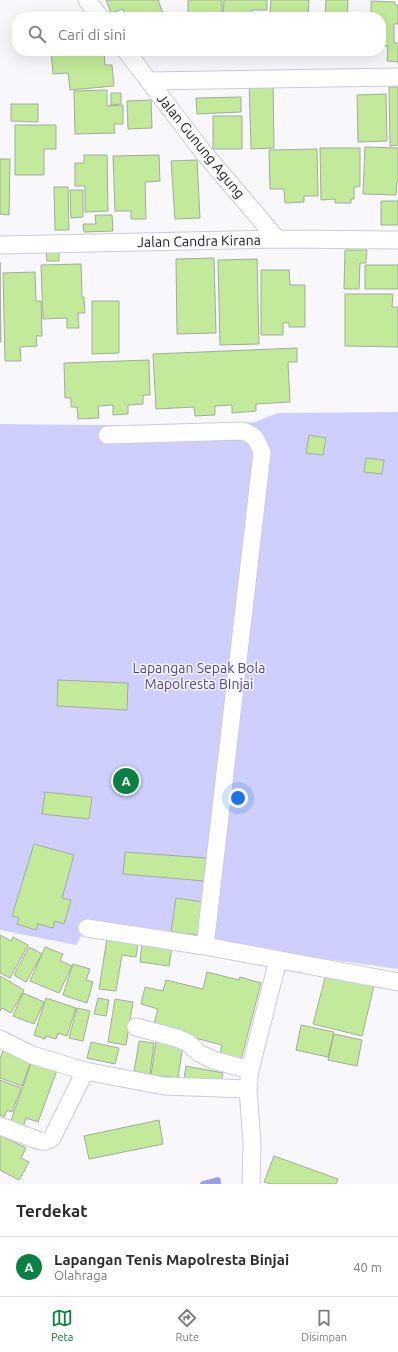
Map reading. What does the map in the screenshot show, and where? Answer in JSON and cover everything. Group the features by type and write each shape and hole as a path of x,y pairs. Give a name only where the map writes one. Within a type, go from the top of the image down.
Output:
{"street":[{"path":"87,0 96,12"},
{"name":"Jalan Gunung Agung","path":"130,56 204,153 277,239"},
{"path":"149,81 398,77"},
{"name":"Jalan Candra Kirana","path":"0,245 277,239 398,240"},
{"path":"107,435 242,431 252,434 258,442 262,452 205,946"},
{"path":"87,928 205,946 398,982"},
{"path":"251,1184 252,1143 248,1089 250,1070 278,960"},
{"path":"136,1027 177,1038 188,1043 199,1053 213,1060 250,1070"},
{"path":"0,1039 32,1055 85,1071 164,1086 248,1089"},
{"path":"0,1126 46,1142 52,1138 85,1071"}],"green space":[{"name":"Lapangan Sepak Bola Mapolresta BInjai","path":"398,412 398,969 87,926 76,945 0,930 0,424 193,426 255,422 278,413"}],"building":[{"path":"106,0 158,0 163,12 124,12 123,9 111,12"},
{"path":"188,0 222,0 222,12 188,12"},
{"path":"224,0 267,0 267,10 252,10 252,12 223,12"},
{"path":"271,0 309,0 308,12 270,12"},
{"path":"326,0 348,0 347,12 325,12"},
{"path":"371,1 395,2 395,5 398,5 398,24 394,24 394,43 398,43 398,62 387,61 388,46 386,46 386,12 371,12"},
{"path":"51,56 104,56 105,65 112,65 114,86 70,90 68,73 53,74"},
{"path":"249,81 273,81 274,148 251,149"},
{"path":"389,87 398,87 398,145 390,146"},
{"path":"107,90 107,106 123,105 123,124 114,124 115,133 75,134 74,91"},
{"path":"111,93 121,93 121,104 111,105"},
{"path":"386,94 387,141 358,142 357,95"},
{"path":"241,97 241,112 197,114 196,98"},
{"path":"151,100 152,128 128,129 127,101"},
{"path":"11,104 38,104 38,122 11,121"},
{"path":"213,116 242,116 242,149 213,149"},
{"path":"15,125 56,125 56,149 44,149 44,175 15,175"},
{"path":"365,147 398,148 398,182 396,195 363,194"},
{"path":"320,148 360,148 360,186 354,187 354,199 351,199 351,203 335,203 335,199 321,200"},
{"path":"317,149 318,196 304,196 304,202 285,203 284,189 270,189 269,150"},
{"path":"84,155 107,155 108,211 85,212 85,186 75,186 75,163 84,163"},
{"path":"159,155 160,181 145,182 146,219 131,219 131,211 115,211 113,156"},
{"path":"0,159 10,159 9,215 0,214"},
{"path":"197,160 200,218 175,219 171,161"},
{"path":"54,187 68,187 69,230 55,230"},
{"path":"70,190 83,190 83,217 71,218"},
{"path":"381,201 398,201 398,225 381,225"},
{"path":"95,215 112,215 113,231 84,232 83,224 96,224"},
{"path":"59,250 59,261 47,261 46,251"},
{"path":"345,250 367,250 366,263 360,263 359,289 344,289"},
{"path":"214,258 216,333 177,334 176,259"},
{"path":"257,259 259,344 220,345 218,260"},
{"path":"0,262 1,342 0,342"},
{"path":"81,264 82,297 84,297 85,313 78,313 79,328 67,328 67,318 43,319 41,265"},
{"path":"365,265 398,265 398,289 365,289"},
{"path":"261,270 289,270 290,285 305,285 305,327 289,327 289,323 283,323 283,335 261,335"},
{"path":"35,272 36,301 41,301 42,336 36,336 37,346 20,347 21,361 5,361 3,273"},
{"path":"345,294 393,294 392,307 398,307 398,347 345,346"},
{"path":"92,301 119,301 119,353 92,354"},
{"path":"297,348 297,362 288,362 290,402 256,404 256,411 232,413 232,405 215,406 215,415 195,416 194,407 156,409 153,354"},
{"path":"149,360 150,395 143,395 143,404 128,405 128,414 113,415 113,405 98,406 99,418 78,419 77,407 71,407 71,398 65,398 64,363"},
{"path":"309,435 326,438 323,455 306,453"},
{"path":"366,458 384,460 382,474 364,472"},
{"path":"58,680 128,683 127,710 57,706"},
{"path":"45,792 92,797 89,819 42,814"},
{"path":"34,844 74,855 62,898 71,900 64,924 55,921 53,928 38,924 36,930 17,924 19,918 12,916"},
{"path":"125,852 206,858 204,881 123,874"},
{"path":"176,898 203,902 199,935 171,932"},
{"path":"0,935 11,941 13,937 28,945 10,978 0,973"},
{"path":"107,938 138,943 136,957 122,955 116,991 99,989"},
{"path":"142,943 172,947 169,966 140,962"},
{"path":"29,947 42,954 26,982 14,975"},
{"path":"45,947 63,954 60,961 72,966 59,993 30,981"},
{"path":"73,964 90,969 86,980 93,982 87,1003 63,995"},
{"path":"207,972 239,980 240,977 261,983 240,1064 219,1059 222,1045 153,1027 158,1009 141,1004 145,987 163,991 166,980 203,989"},
{"path":"326,974 374,986 362,1036 313,1024"},
{"path":"0,976 24,990 11,1013 2,1008 0,1011"},
{"path":"23,993 44,1002 34,1024 13,1016"},
{"path":"46,998 76,1008 67,1036 58,1033 56,1039 46,1036 45,1039 34,1035"},
{"path":"98,998 109,1000 106,1016 94,1014"},
{"path":"115,999 133,1002 126,1045 108,1042"},
{"path":"77,1008 90,1011 83,1041 69,1038"},
{"path":"301,1025 334,1032 328,1057 296,1050"},
{"path":"334,1034 362,1040 357,1066 328,1060"},
{"path":"139,1041 154,1043 150,1074 134,1072"},
{"path":"156,1041 183,1045 178,1078 151,1075"},
{"path":"91,1042 119,1048 115,1064 87,1058"},
{"path":"3,1050 31,1061 22,1086 0,1078 0,1059"},
{"path":"32,1061 57,1070 38,1122 26,1118 23,1127 10,1123"},
{"path":"186,1066 223,1073 220,1087 184,1079"},
{"path":"0,1080 21,1088 12,1112 7,1110 4,1117 0,1115"},
{"path":"159,1120 163,1144 89,1159 84,1136"},
{"path":"0,1135 26,1148 21,1158 29,1162 19,1180 0,1170"},
{"path":"274,1156 338,1179 336,1184 271,1184 264,1182"}],"waterway":[{"path":"203,1184 218,1180 218,1184"}],"place":[{"name":"Lapangan Tenis Mapolresta Binjai","path":"126,781"}]}
